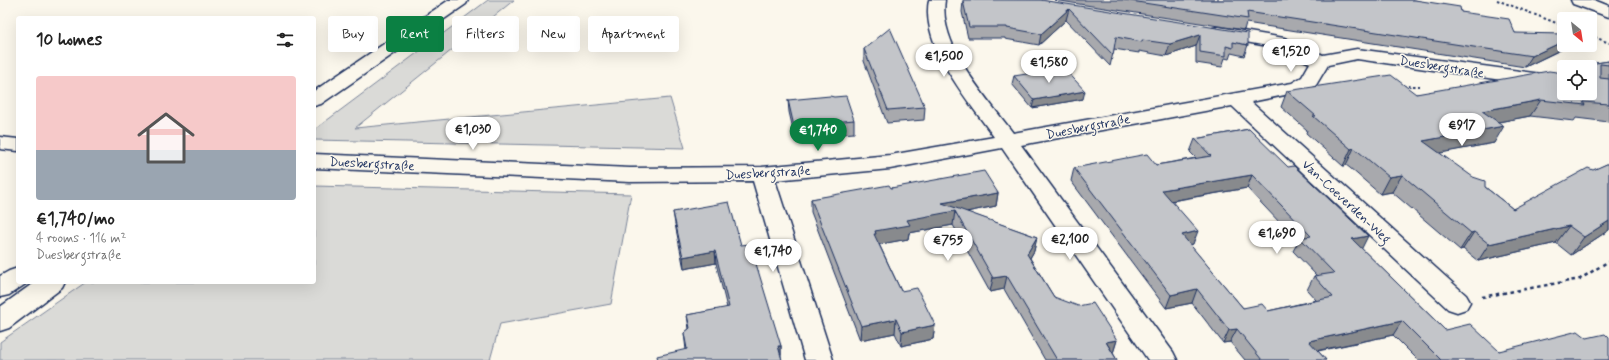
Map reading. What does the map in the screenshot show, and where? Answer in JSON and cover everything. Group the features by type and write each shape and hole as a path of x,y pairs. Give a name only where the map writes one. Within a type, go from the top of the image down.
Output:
{"main road":[{"path":"316,82 435,0"},
{"path":"316,99 460,0"},
{"path":"937,0 934,8 941,37 957,70 1163,360"},
{"path":"1579,0 1609,12"},
{"path":"1200,30 1278,42 1321,61"},
{"name":"Duesbergstraße","path":"316,161 630,175 762,174 890,162 1285,91 1306,85 1311,80 1321,61 1346,55 1369,55 1557,82"},
{"name":"Van-Coeverden-Weg","path":"1236,99 1457,302"},
{"path":"0,143 16,145"},
{"path":"762,174 820,360"},
{"path":"0,288 16,278"},
{"path":"0,306 35,284"},
{"path":"0,321 51,284"}],"path":[{"path":"1497,0 1557,23"},
{"path":"1597,38 1609,43"},
{"path":"1396,87 1426,86"},
{"path":"1457,302 1580,279 1609,261"}],"shaded area":[{"path":"488,0 514,0 494,16 467,16"},
{"path":"452,27 452,50 355,128 670,98 685,148 316,140 316,129 418,52 444,52 444,33"},
{"path":"316,186 631,194 611,304 500,324 490,360 0,360 0,342 83,284 316,284"}],"building":[{"path":"963,0 1041,0 1248,33 1248,45 1233,42 1233,48 1226,46 1226,56 1200,52 1200,35 1170,44 1142,40 1142,42 1116,37 1113,55 1069,9 1041,34 1007,27 969,27"},
{"path":"1124,0 1415,0 1460,7 1461,12 1509,19 1515,33 1557,34 1557,44 1532,56 1247,12 1248,19"},
{"path":"890,28 925,107 888,110 864,49"},
{"path":"1609,61 1609,65 1600,64 1600,78 1609,79 1609,104 1583,102 1585,105 1541,100 1482,111 1504,126 1423,141 1473,177 1485,181 1485,187 1513,209 1588,168 1593,170 1609,163 1609,221 1584,237 1569,226 1489,244 1474,232 1471,233 1402,175 1389,177 1354,148 1351,149 1287,91 1391,75 1416,94 1549,71 1557,72 1557,100 1597,100 1597,63"},
{"path":"1064,68 1085,91 1034,100 1014,76"},
{"path":"846,96 854,120 794,126 788,100"},
{"path":"1249,129 1288,167 1294,166 1368,236 1352,239 1445,330 1470,324 1499,351 1578,331 1587,338 1605,334 1609,338 1609,360 1441,360 1402,321 1309,341 1326,360 1262,360 1237,329 1229,330 1197,289 1171,295 1074,168 1147,154 1156,165 1211,156 1195,139","holes":["1252,175 1311,236 1300,238 1334,273 1314,276 1333,297 1268,311 1262,304 1243,308 1182,235 1198,231 1162,190"]},
{"path":"984,171 998,193 942,203 1037,237 1027,254 1054,297 1078,306 1093,303 1117,340 1106,342 1117,360 1057,360 1007,276 993,278 955,211 907,220 910,225 875,231 876,234 874,234 901,291 917,288 935,325 902,332 896,319 861,326 811,199 889,185 891,188"},
{"path":"729,202 741,245 750,244 781,346 778,346 782,360 658,360 657,356 687,349 684,333 690,328 687,315 729,307 715,251 683,257 673,212"}]}
